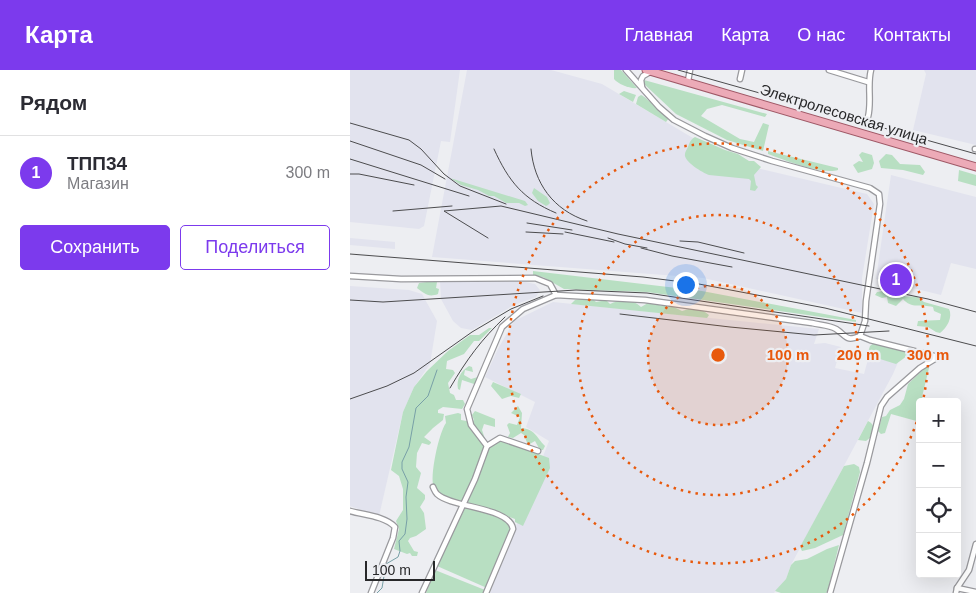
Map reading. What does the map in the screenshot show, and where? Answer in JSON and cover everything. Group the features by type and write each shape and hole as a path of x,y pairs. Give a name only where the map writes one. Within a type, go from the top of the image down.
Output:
{"main road":[{"name":"Электролесовская улица","path":"649,71 976,167"}],"street":[{"path":"626,70 659,107 674,120 732,148 870,188 878,194 880,204 865,321 860,336"},
{"path":"688,81 690,70"},
{"path":"740,79 742,70"},
{"path":"829,70 868,82"},
{"path":"868,117 870,105 868,82 871,70"},
{"path":"642,88 641,80 649,71"},
{"path":"350,276 401,279 535,278 550,284 556,295"},
{"path":"487,446 470,424 468,409 502,327 523,309 556,295 645,300 812,323 835,329 844,337 852,339 860,336 938,357 920,368 886,397 881,406 830,593"},
{"path":"422,593 475,479 487,446 500,438 538,451"},
{"path":"433,487 438,495 506,518 513,524 513,529 486,593"},
{"path":"351,513 383,520 395,527 394,538 371,593"},
{"path":"976,544 969,570 956,590 976,592"}],"shaded area":[{"path":"350,70 460,70 450,142 441,141 424,226 419,229 350,222"},
{"path":"467,70 551,70 602,84 735,163 867,194 874,204 862,278 862,313 703,278 432,257"},
{"path":"924,70 976,70 976,145 913,130 926,74"},
{"path":"891,175 976,197 976,269 951,263 941,295 876,279"},
{"path":"350,238 395,242 395,249 350,245"},
{"path":"440,281 520,281 535,284 540,290 536,297 514,305 472,330 461,328 453,321 441,299"},
{"path":"350,286 409,290 422,294 437,321 430,364 414,387 403,412 379,516 350,506"},
{"path":"553,302 819,329 814,344 825,343 841,347 835,368 864,374 872,345 902,353 893,374 791,565 786,579 774,593 490,593 549,441 526,427 535,402 485,377 514,321"}],"green space":[{"path":"614,70 621,70 637,88 628,87 616,81 614,79"},
{"path":"644,80 767,114 765,117 722,105 707,109 701,116 740,139 754,142 763,123 769,125 763,151 727,140 676,114 643,83"},
{"path":"624,91 636,95 633,102 619,94"},
{"path":"641,95 669,118 666,122 636,104 638,97"},
{"path":"695,137 738,154 749,161 754,161 761,167 754,175 758,187 755,191 750,190 751,181 749,179 709,175 690,163 685,157 685,153 690,141"},
{"path":"768,151 838,168 838,170 831,171 803,166 768,154"},
{"path":"862,152 872,155 874,163 872,169 858,173 853,165 859,161 863,162 859,155"},
{"path":"886,154 892,155 900,164 920,165 925,172 923,175 903,170 881,168 879,161"},
{"path":"959,170 976,175 976,186 958,181"},
{"path":"450,178 525,201 528,205 506,203 494,196 489,196 478,190 461,185"},
{"path":"534,188 547,197 550,203 548,205 546,206 538,201 532,193"},
{"path":"533,271 702,291 856,320 856,322 647,292 564,289 543,277 533,276"},
{"path":"437,282 438,294 429,295 417,288 419,283"},
{"path":"884,291 904,296 916,296 924,302 949,309 949,322 940,333 928,327 917,326 918,321 940,320 941,314 934,311 933,307 913,305 903,299 896,306 888,303 887,297 882,298 875,295 877,292"},
{"path":"593,299 596,302 606,300 610,304 618,301 634,302 641,307 648,303 674,307 682,311 692,308 695,310 701,309 709,315 707,318 571,304 575,300"},
{"path":"492,328 479,341 474,341 464,354 447,361 446,369 453,370 455,373 448,383 450,393 454,395 456,400 463,400 465,404 462,409 443,407 438,410 438,413 444,414 443,420 424,437 431,443 429,445 422,443 417,453 416,467 421,473 417,488 425,495 425,499 420,507 424,513 426,529 408,541 414,551 418,552 417,556 412,556 410,553 407,554 394,549 399,529 396,521 403,510 403,489 399,476 391,470 403,412 414,387 427,371 448,351 470,335 479,335"},
{"path":"874,343 908,351 907,356 896,364 867,355 870,346"},
{"path":"469,366 472,367 473,372 465,370 464,375 471,379 478,377 478,382 474,384 462,380 460,390 458,389 458,379 461,373"},
{"path":"927,366 929,368 923,398 916,398 916,421 891,414 885,433 881,434 878,431 882,417 900,405 904,399 908,384"},
{"path":"493,382 521,394 519,398 511,396 502,399 491,386"},
{"path":"518,406 522,413 521,428 535,434 545,446 543,450 540,450 535,441 528,445 524,435 521,433 513,438 508,437 510,433 507,425 509,423 517,425 520,417 511,413"},
{"path":"475,411 495,419 495,427 484,424 482,430 486,442 476,475 462,501 446,497 434,487 434,465 440,436 446,423 445,416 458,413 461,414 461,420 472,422 474,420 472,415"},
{"path":"868,421 873,426 871,437 866,441 858,440"},
{"path":"501,440 549,458 550,468 523,526 515,522 515,519 467,502 479,477 489,446"},
{"path":"854,464 859,467 860,472 843,535 815,548 802,551 800,547 844,466"},
{"path":"466,506 505,520 510,525 511,532 487,588 437,566"},
{"path":"839,545 826,593 781,593 775,591 786,579 791,565 795,561 807,559"},
{"path":"435,570 485,590 484,593 426,593"}],"waterway":[{"path":"377,593 382,588 386,564 398,557 400,551 399,541 405,534 408,482 402,469 402,462 409,447 416,408 428,396 437,370"}],"tram line":[{"path":"678,70 976,154"}],"railway":[{"path":"350,123 409,140 421,149 444,174 460,186 506,204"},
{"path":"350,141 421,165 445,179"},
{"path":"494,149 505,171 518,188 544,208 556,213"},
{"path":"531,149 536,173 547,194 564,210 587,221"},
{"path":"350,159 469,196"},
{"path":"350,174 359,174 414,185"},
{"path":"393,211 452,206"},
{"path":"488,238 444,211 501,206 618,234 928,299 976,312"},
{"path":"527,223 572,230"},
{"path":"526,232 563,234"},
{"path":"565,232 614,242"},
{"path":"608,238 625,244 647,248"},
{"path":"680,241 698,242 744,253"},
{"path":"641,248 732,267"},
{"path":"350,254 643,277 699,284 825,308 976,346"},
{"path":"879,279 908,290"},
{"path":"350,300 383,302 576,290 647,293 869,326"},
{"path":"350,399 387,386 414,373 472,332 511,309 543,296"},
{"path":"620,314 814,335 889,331"},
{"path":"450,388 475,350 505,317"}],"place":[{"name":"ТПП34","path":"896,280"}]}
